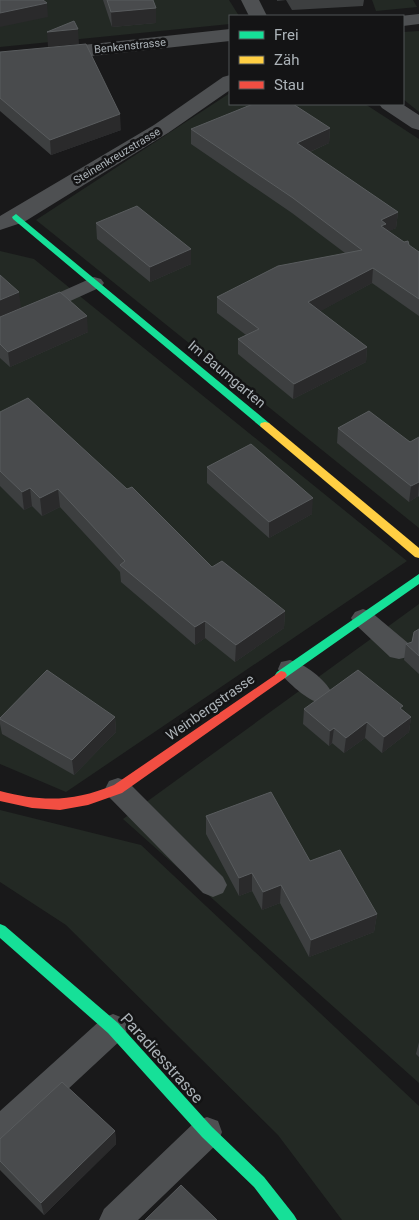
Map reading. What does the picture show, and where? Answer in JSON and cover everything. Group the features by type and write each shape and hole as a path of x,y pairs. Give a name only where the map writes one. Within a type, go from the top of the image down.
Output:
{"street":[{"path":"250,0 258,15"},
{"path":"404,21 419,20"},
{"name":"Benkenstrasse","path":"0,60 229,35"},
{"name":"Steinenkreuzstrasse","path":"8,221 161,129 229,82"},
{"path":"391,105 419,124"},
{"name":"Im Baumgarten","path":"8,221 94,283 419,554"},
{"name":"Weinbergstrasse","path":"0,796 23,803 65,806 97,800 118,789 419,578"},
{"name":"Paradiesstrasse","path":"0,930 113,1028 207,1132 258,1182 288,1220"}],"lane":[{"path":"0,327 94,283"},
{"path":"363,618 399,650"},
{"path":"290,669 320,693"},
{"path":"118,789 213,885"},
{"path":"0,1131 113,1028"},
{"path":"115,1220 207,1132"}],"shaded area":[{"path":"0,0 229,0 238,15 229,15 229,24 0,47"},
{"path":"372,0 413,0 417,7 376,11"},
{"path":"419,31 419,112 404,100 404,32"},
{"path":"229,94 229,105 367,105 419,139 419,528 36,220"},
{"path":"0,251 34,259 407,561 66,792 0,764"},
{"path":"419,604 419,1083 123,819"},
{"path":"0,810 141,845 419,1106 419,1220 342,1220 278,1135 66,925 0,882"}],"building":[{"path":"0,0 43,0 47,3 0,13"},
{"path":"107,0 153,0 156,8 111,12"},
{"path":"74,21 78,29 47,32"},
{"path":"86,44 120,114 50,140 0,98 0,52"},
{"path":"251,105 295,105 330,128 297,143 398,212 381,220 386,224 381,226 404,242 408,241 409,245 419,252 419,299 373,268 308,302 367,347 294,384 238,339 259,329 217,297 278,266 362,250 293,198 191,129"},
{"path":"137,206 191,249 150,267 96,223"},
{"path":"0,275 19,292 0,300"},
{"path":"60,292 87,316 8,352 0,344 0,317"},
{"path":"28,398 127,489 132,487 212,567 222,561 285,611 236,645 205,621 195,627 120,565 125,561 58,489 40,498 30,488 22,492 0,471 0,412"},
{"path":"369,411 410,442 419,437 419,482 411,486 338,428"},
{"path":"251,444 313,498 269,522 207,467"},
{"path":"419,629 419,656 406,644 412,642 414,632"},
{"path":"47,670 115,717 72,760 0,719"},
{"path":"358,670 403,706 400,708 411,717 384,737 367,722 346,738 334,728 330,731 304,709"},
{"path":"271,792 310,861 340,850 377,914 311,940 281,885 263,892 252,873 239,878 206,816"},
{"path":"62,1082 115,1131 41,1203 0,1161 0,1139"},
{"path":"181,1185 217,1220 145,1220"}],"traffic: fast":[{"path":"16,217 265,425"},
{"path":"281,675 419,578"},
{"path":"0,930 113,1028 207,1132 259,1182 289,1220"}],"traffic: slow":[{"path":"265,425 419,554"}],"traffic: jam":[{"path":"0,796 46,805 88,800 118,789 281,675"}]}
